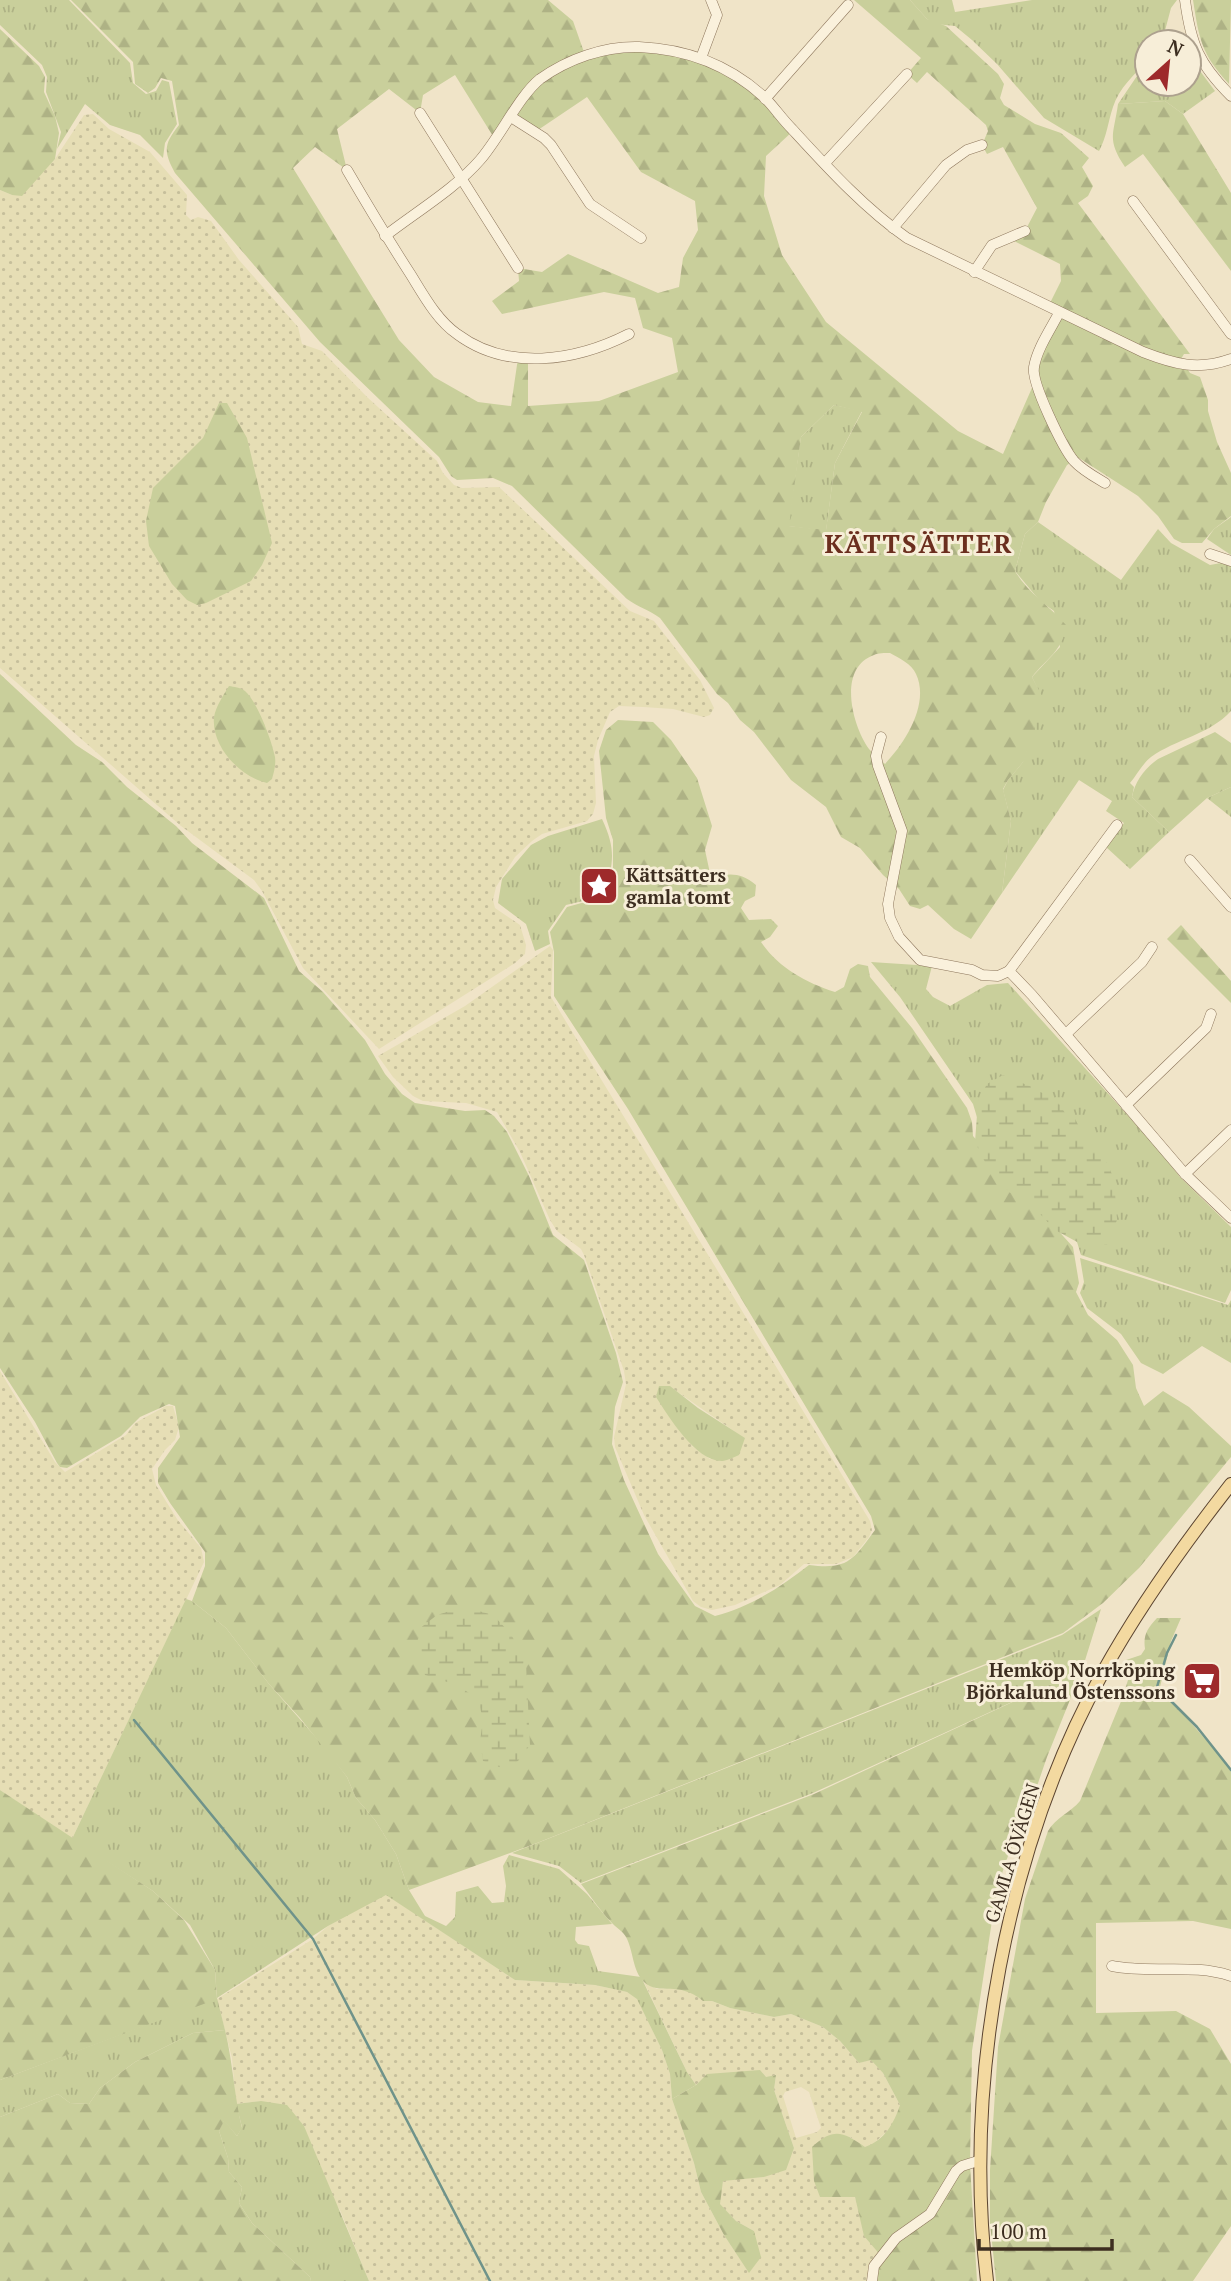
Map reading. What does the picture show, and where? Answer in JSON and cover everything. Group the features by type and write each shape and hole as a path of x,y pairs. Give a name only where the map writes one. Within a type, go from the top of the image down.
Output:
{"main road":[{"name":"GAMLA ÖVÄGEN","path":"987,2281 981,2205 984,2088 999,1972 1013,1905 1036,1827 1068,1747 1102,1674 1154,1586 1231,1484"}],"street":[{"path":"701,58 717,15 711,0"},
{"path":"1185,0 1193,41 1201,62 1231,96"},
{"path":"765,99 848,5"},
{"path":"386,236 479,162 526,93 538,81 585,55 632,47 677,51 701,58 740,78 765,99 825,163 907,238 1059,313 1175,364 1209,365 1231,359"},
{"path":"825,163 907,74"},
{"path":"420,113 518,268"},
{"path":"511,117 551,145 590,204 641,238"},
{"path":"893,228 946,165 967,150 982,145"},
{"path":"347,170 440,318 456,334 481,349 501,357 548,357 594,349 629,334"},
{"path":"1133,201 1231,334"},
{"path":"974,271 992,245 1025,231"},
{"path":"1059,313 1036,358 1033,374 1039,393 1068,453 1075,463 1105,483"},
{"path":"1210,554 1231,561"},
{"path":"881,737 877,747 878,766 902,831 888,904 891,921 905,946 920,960 972,970 982,975 998,976 1009,971 1117,825"},
{"path":"1190,860 1231,907"},
{"path":"1066,1034 1142,962 1152,947"},
{"path":"1009,971 1185,1174 1231,1218"},
{"path":"1125,1105 1206,1028 1210,1014"},
{"path":"1185,1174 1231,1130"},
{"path":"1112,1966 1130,1969 1208,1970 1231,1976"},
{"path":"872,2281 874,2266 896,2238 930,2214 956,2171 962,2166 981,2160"}],"shaded area":[{"path":"93,114 109,129 150,152 187,195 186,215 191,220 198,217 211,221 239,260 298,327 302,344 322,351 367,397 437,461 454,485 462,488 499,487 630,611 654,621 700,680 714,708 710,715 704,717 673,709 643,707 619,706 610,712 594,756 596,803 593,814 587,821 542,834 532,841 515,857 496,887 493,900 495,908 520,925 526,945 525,954 379,1049 303,968 254,880 181,826 0,668 0,190 12,195 55,159 84,115"},
{"path":"550,946 553,950 551,997 870,1521 872,1530 869,1537 853,1557 836,1564 804,1564 780,1585 735,1605 712,1610 693,1601 644,1515 615,1447 614,1437 626,1384 624,1371 581,1249 557,1231 550,1220 520,1152 497,1112 466,1103 423,1101 413,1096 393,1077 378,1056 465,1006","holes":["669,1386 744,1438 723,1461 710,1459 692,1446"]},
{"path":"0,1371 55,1462 65,1472 126,1435 135,1423 166,1406 173,1406 179,1427 175,1440 152,1469 156,1485 177,1519 201,1548 204,1562 72,1839 0,1790"},
{"path":"387,1895 515,1980 595,1985 627,1992 637,1998 662,2050 670,2074 672,2099 701,2192 724,2235 749,2272 754,2231 736,2221 719,2204 723,2180 764,2177 794,2148 774,2090 776,2075 766,2078 708,2074 696,2085 687,2072 644,1982 657,1989 676,1988 692,1992 703,2001 712,2001 730,2008 774,2017 791,2014 823,2027 840,2041 859,2063 871,2059 883,2073 900,2105 893,2126 865,2148 850,2137 820,2197 855,2197 859,2212 882,2257 872,2281 369,2281 340,2210 261,2101 236,2104 232,2058 217,1999 379,1896","holes":["801,2087 809,2092 821,2128 817,2132 796,2138 783,2096 785,2092"]}],"green space":[{"path":"0,0 69,0 130,63 133,83 146,94 156,91 162,80 169,82 177,124 165,143 163,158 140,135 110,125 85,104 57,149 61,132 46,92 47,77 42,65 0,25"},
{"path":"71,0 548,0 573,21 585,55 611,49 677,51 747,83 793,131 766,156 764,196 782,255 826,322 958,431 1003,454 1035,381 1033,374 1058,313 1048,307 1061,281 1060,264 1008,238 1025,231 1037,208 1003,147 987,154 982,145 988,131 986,125 927,72 917,83 907,74 921,58 854,0 910,0 927,19 946,26 998,74 1004,84 1000,98 1004,105 1035,124 1061,133 1089,158 1082,167 1093,186 1088,196 1078,203 1190,354 1184,354 1181,359 1190,373 1200,377 1217,442 1231,473 1231,516 1202,543 1182,543 1174,539 1158,516 1138,496 1079,458 1067,465 1038,522 1025,534 1015,571 1026,586 1066,625 1058,648 1032,677 1043,698 1024,761 1003,789 1011,821 1002,893 971,939 954,929 928,905 920,909 910,906 899,889 860,848 841,837 826,807 791,780 754,732 717,694 660,618 627,599 512,486 493,478 457,480 451,476 439,457 320,342 175,173 167,153 170,137 179,125 172,81 161,78 148,93 135,84 133,62","holes":["455,75 496,141 511,117 535,132 587,97 641,172 695,201 698,230 683,258 679,287 658,293 568,254 542,272 518,268 519,281 492,301 502,314 604,292 635,298 643,328 672,338 678,372 599,401 528,406 528,359 518,358 511,406 478,402 434,377 399,340 293,168 315,147 347,170 337,129 389,89 420,113 423,95","834,405 862,412 835,463 826,530 789,526 801,437","890,653 912,667 920,686 918,710 913,722 885,764 863,739 857,726 851,698 855,672 862,662 876,654"]},
{"path":"910,0 952,0 955,12 1032,0 1177,0 1171,8 1166,28 1133,28 1133,76 1116,100 1099,151 1044,118 997,64 955,26 935,24"},
{"path":"1193,0 1231,0 1229,84 1212,64 1203,45 1203,28 1198,28"},
{"path":"0,29 39,66 45,77 44,92 59,133 55,159 22,196 0,190"},
{"path":"1203,75 1215,91 1183,114 1165,101 1118,104 1133,82 1133,98 1203,98"},
{"path":"1165,101 1183,114 1231,193 1231,271 1143,154 1125,167 1115,150 1113,136 1118,104"},
{"path":"219,403 227,403 247,438 272,543 251,581 197,605 187,600 172,584 149,546 146,521 153,488 203,438"},
{"path":"834,405 862,411 835,463 826,531 788,526 801,437"},
{"path":"1231,517 1231,555 1207,539 1214,529"},
{"path":"1038,522 1121,580 1158,529 1171,543 1210,565 1231,565 1231,711 1213,726 1151,757 1130,783 1134,787 1132,797 1169,832 1130,869 1106,847 1124,823 1106,811 1112,801 1079,780 1002,893 1011,821 1003,790 1023,762 1042,698 1032,677 1060,647 1054,611 1040,601 1015,571 1025,534"},
{"path":"0,674 76,745 102,762 192,843 264,898 299,971 323,992 365,1040 385,1074 402,1094 415,1103 465,1111 485,1110 494,1116 507,1132 529,1176 553,1235 584,1260 616,1353 623,1382 615,1407 612,1444 624,1480 658,1554 695,1606 715,1616 753,1602 809,1565 833,1566 848,1561 875,1530 871,1516 628,1109 554,996 554,952 550,932 567,907 607,896 613,867 613,840 606,818 599,751 606,730 618,720 653,722 671,740 697,778 712,826 705,850 711,878 734,875 756,885 755,896 745,901 741,908 749,920 771,919 778,926 770,937 761,942 784,967 813,984 835,992 844,987 850,969 858,964 868,966 870,977 912,1028 967,1108 973,1136 1073,1247 1079,1283 1076,1292 1088,1315 1117,1340 1133,1365 1136,1388 1144,1406 1163,1391 1189,1407 1231,1446 1231,1457 1139,1568 1103,1603 1063,1633 537,1843 409,1890 396,1854 375,1820 356,1798 347,1777 226,1628 192,1601 205,1566 205,1552 158,1483 158,1468 180,1437 175,1406 169,1404 140,1417 121,1436 67,1468 60,1467 0,1368"},
{"path":"229,686 241,689 250,696 267,732 275,763 272,779 267,783 257,780 238,767 229,759 217,739 214,717"},
{"path":"1215,732 1231,743 1231,787 1207,798 1169,832 1132,797 1138,780 1158,759"},
{"path":"1231,787 1231,817 1207,798"},
{"path":"602,819 612,849 610,875 604,896 566,905 548,931 550,944 535,951 526,924 498,903 502,879 531,845 548,836"},
{"path":"1181,925 1231,981 1231,1003 1167,939"},
{"path":"871,962 932,966 926,989 933,997 950,1006 987,985 1008,983 1160,1151 1180,1177 1231,1227 1231,1290 1225,1303 1081,1255 1077,1242 1046,1211 982,1134 973,1104 900,997"},
{"path":"1003,1075 1058,1102 1065,1113 1074,1117 1085,1138 1104,1156 1114,1179 1117,1220 1107,1245 1079,1243 1055,1230 1030,1203 1009,1192 987,1166 975,1142 978,1101 987,1084"},
{"path":"1080,1258 1228,1305 1231,1300 1231,1363 1202,1346 1163,1374 1141,1363 1121,1334 1087,1308 1080,1293 1084,1282"},
{"path":"659,1386 670,1386 698,1408 745,1438 739,1455 723,1461 703,1455 684,1437 656,1397"},
{"path":"186,1599 226,1628 269,1684 327,1750 347,1777 356,1798 375,1820 396,1854 409,1890 425,1916 446,1926 455,1917 456,1892 478,1886 492,1903 504,1902 506,1886 503,1866 509,1855 559,1869 587,1894 612,1924 576,1927 575,1940 578,1944 589,1946 598,1971 641,1977 687,2072 696,2085 672,2099 670,2074 662,2050 637,1999 627,1992 595,1985 515,1980 386,1895 328,1926 217,1998 215,1970 190,1925 153,1891 72,1839"},
{"path":"1101,1609 1082,1670 813,1793 581,1883 559,1866 512,1853 1062,1635"},
{"path":"453,1610 475,1610 493,1615 511,1634 526,1664 530,1745 518,1761 505,1769 483,1761 480,1741 483,1720 478,1699 457,1685 425,1675 417,1647 419,1629 437,1615"},
{"path":"1157,1618 1181,1618 1171,1641 1160,1687 1231,1769 1231,1929 1193,1921 1096,1923 1096,2013 1176,2011 1210,2029 1231,2064 1231,2226 1193,2281 996,2281 990,2223 990,2170 998,2047 1025,1899 1048,1831 1080,1801 1122,1699 1128,1680 1124,1668 1126,1660 1141,1655 1145,1649 1146,1632"},
{"path":"1082,1670 997,1888 972,2051 970,2164 977,2281 872,2281 882,2257 864,2236 855,2197 820,2197 814,2181 812,2147 833,2134 844,2135 865,2147 883,2135 892,2124 900,2105 883,2073 871,2060 859,2063 840,2041 823,2027 791,2014 774,2017 703,2001 678,1989 650,1986 637,1972 625,1935 607,1918 581,1884 814,1794"},
{"path":"0,1790 153,1891 184,1920 215,1970 217,1999 0,2080"},
{"path":"217,1998 225,2030 193,2033 135,2062 100,2088 89,2104 70,2103 58,2094 0,2117 0,2080"},
{"path":"225,2030 242,2128 237,2136 224,2121 219,2131 228,2158 229,2172 242,2187 239,2203 252,2223 310,2277 311,2281 0,2281 0,2117 58,2094 70,2103 89,2104 100,2088 135,2062 193,2033"},
{"path":"760,2070 766,2077 776,2075 774,2090 794,2148 786,2170 764,2177 723,2181 720,2204 736,2221 754,2231 761,2257 749,2273 724,2235 701,2192 672,2099 696,2085 707,2074"},
{"path":"261,2101 287,2105 304,2126 369,2281 311,2281 310,2277 252,2223 239,2203 242,2187 229,2172 228,2158 219,2131 224,2120 237,2136 242,2127 236,2104"}],"waterway":[{"path":"1176,1635 1167,1653 1157,1687 1197,1727 1231,1770"},
{"path":"134,1720 313,1939 490,2281"}],"place":[{"name":"Kättsätters gamla tomt","path":"599,886"},
{"name":"Hemköp Norrköping Björkalund Östenssons","path":"1202,1681"}],"district":[{"name":"KÄTTSÄTTER","path":"919,544"}]}
